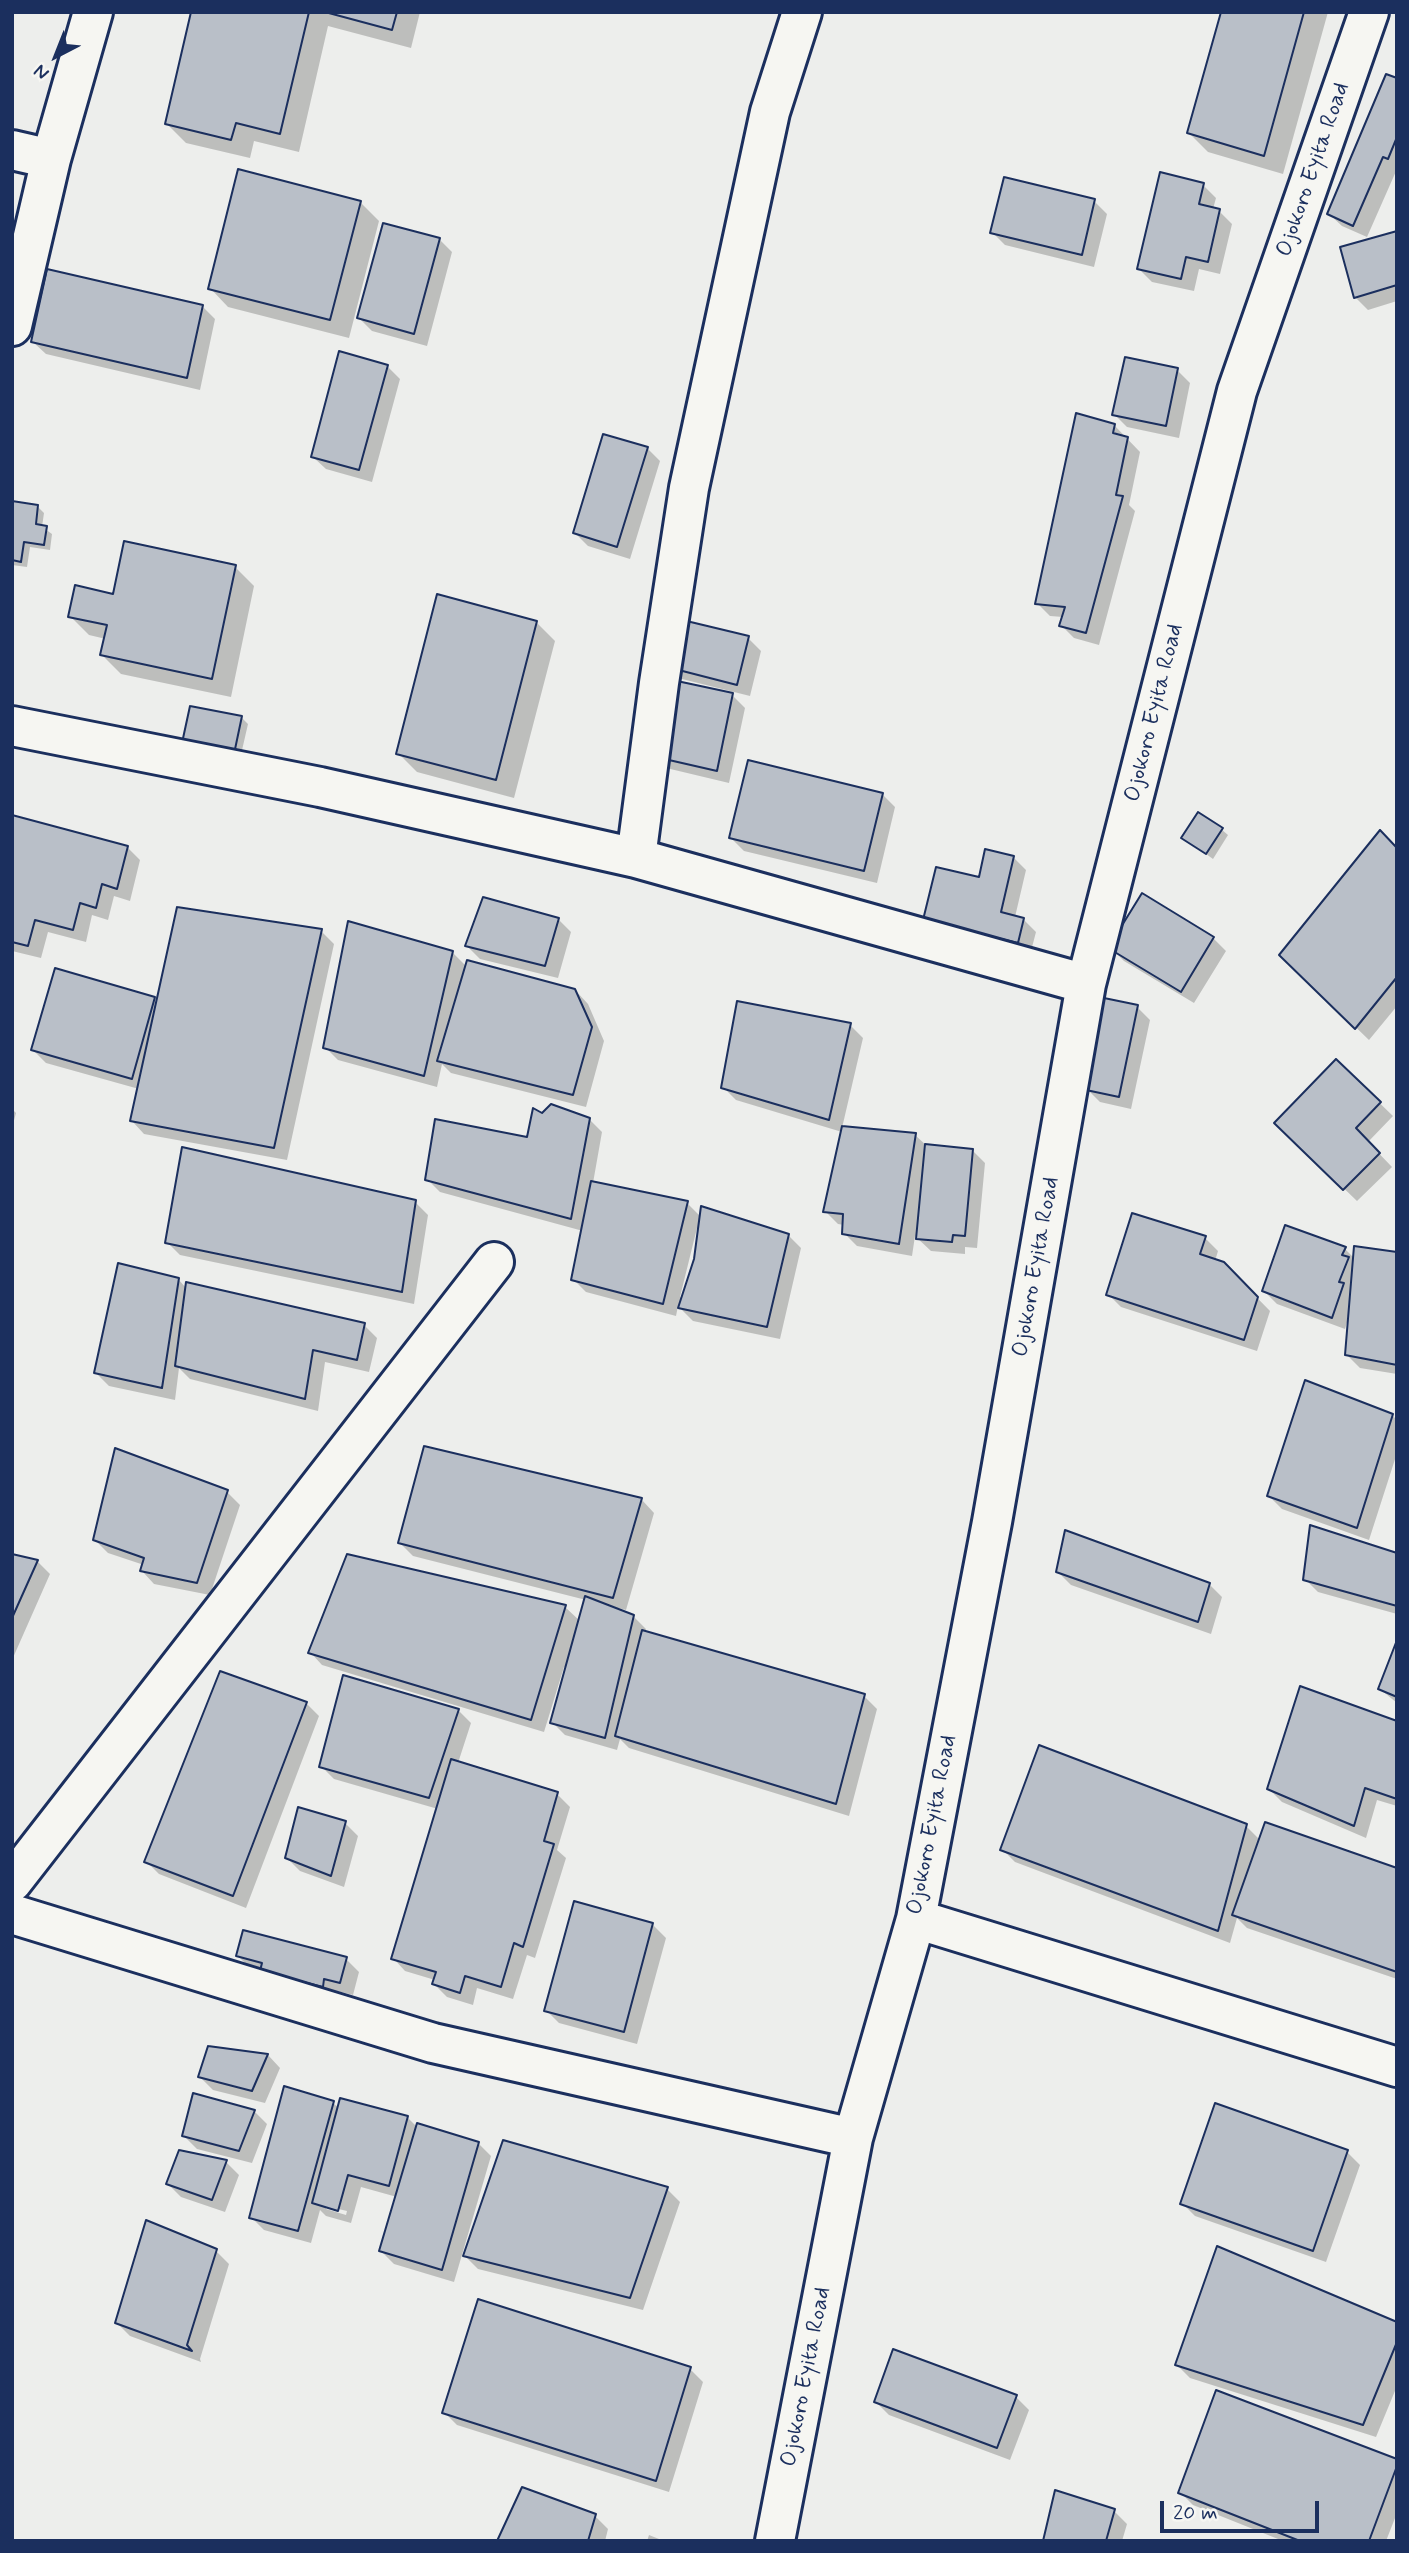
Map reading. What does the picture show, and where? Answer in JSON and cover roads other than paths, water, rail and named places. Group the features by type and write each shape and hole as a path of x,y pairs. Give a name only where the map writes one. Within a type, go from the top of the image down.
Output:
{"street":[{"path":"12,326 51,159 93,12"},
{"path":"636,858 689,488 770,112 802,12"},
{"name":"Ojokoro Eyita Road","path":"775,2541 853,2138 916,1919 992,1522 1086,984 1237,391 1369,12"},
{"path":"12,150 51,159"},
{"path":"12,726 320,787 636,858 1086,984"},
{"path":"12,1882 494,1262"},
{"path":"12,1914 433,2043 853,2138"},
{"path":"916,1919 1397,2067"}]}
